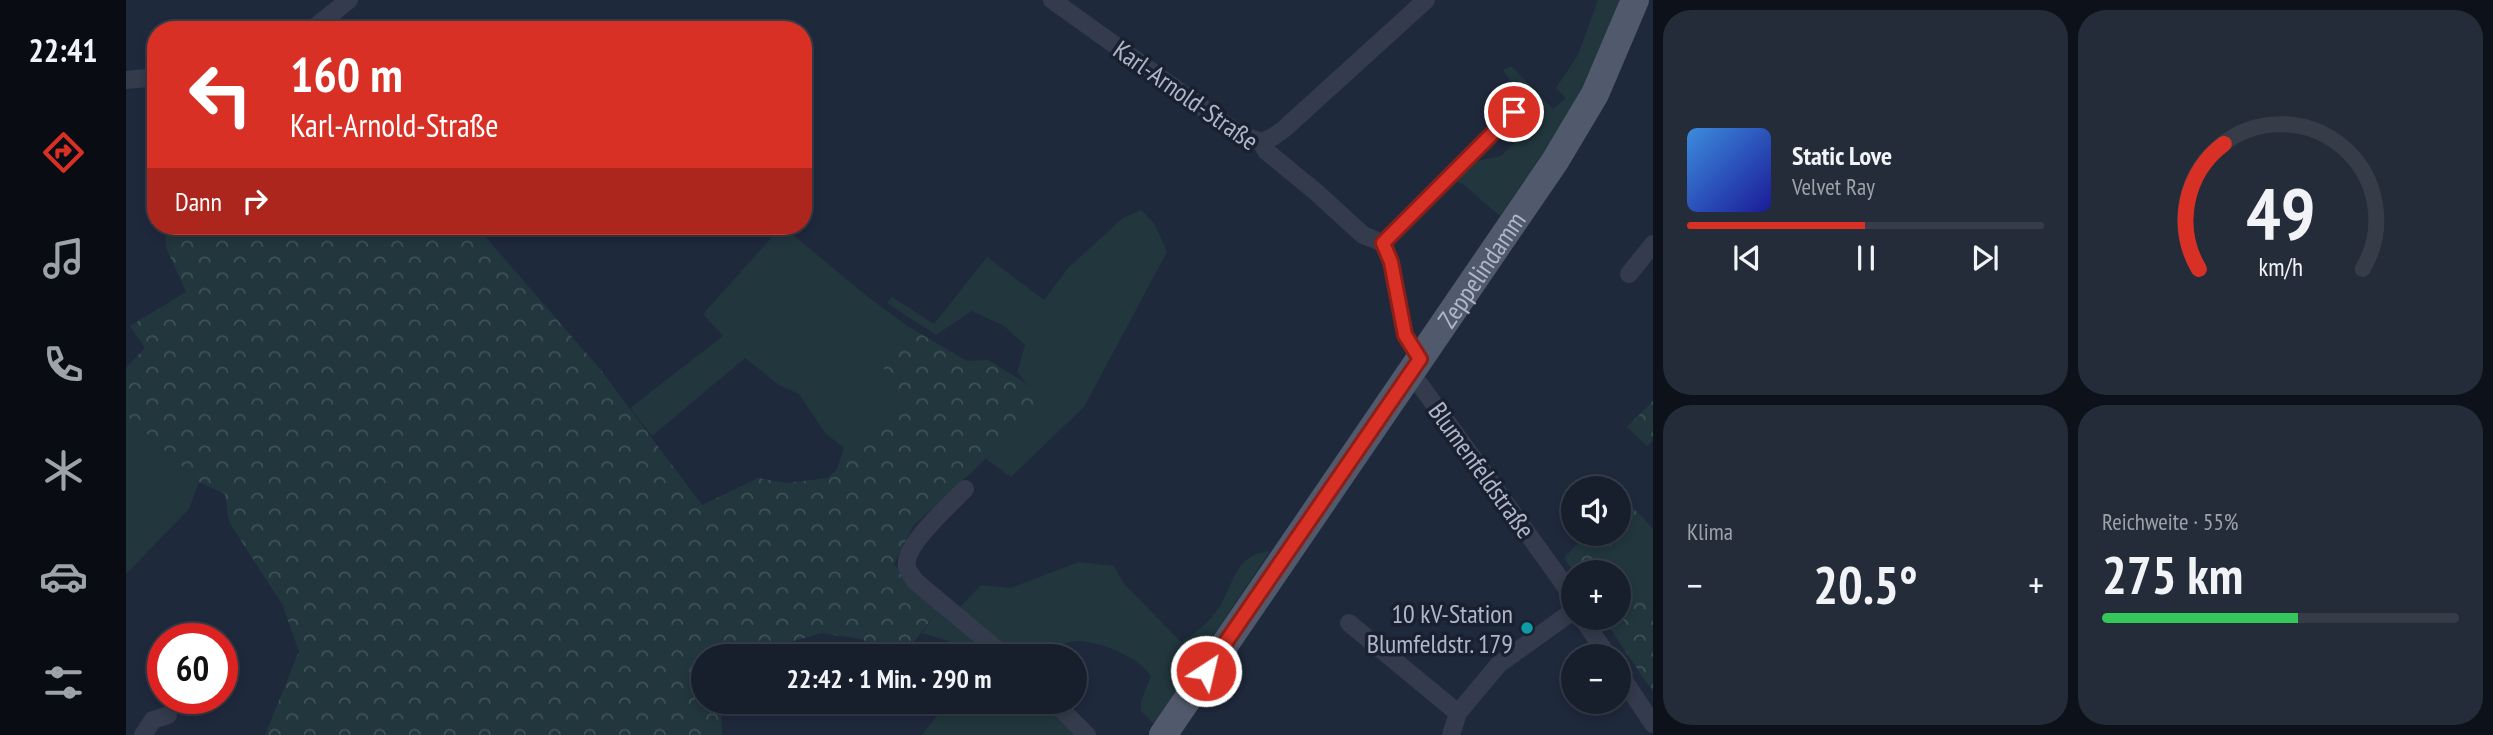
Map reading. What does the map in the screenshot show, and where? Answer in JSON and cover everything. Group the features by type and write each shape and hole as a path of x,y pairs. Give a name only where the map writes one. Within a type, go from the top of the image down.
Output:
{"main road":[{"name":"Zeppelindamm","path":"1163,735 1555,161 1595,94 1635,0"}],"street":[{"name":"Karl-Arnold-Straße","path":"1052,0 1239,134 1261,142 1266,151 1363,235 1383,243"},
{"path":"1261,142 1284,129 1426,0"},
{"path":"321,21 341,2"},
{"path":"126,80 147,78"},
{"path":"1383,243 1514,112"},
{"path":"1629,274 1653,244"},
{"name":"Blumenfeldstraße","path":"1415,367 1421,386 1561,580"},
{"path":"965,489 918,538 908,554 906,566 915,581 990,644"},
{"path":"1451,735 1458,713 1499,664 1561,620"},
{"path":"1349,623 1458,713"},
{"path":"1631,691 1653,724"},
{"path":"1066,714 1087,735"},
{"path":"142,735 153,720 168,715"},
{"path":"126,731 131,735"}],"lane":[{"path":"1383,243 1391,262 1405,335 1415,367"}],"green space":[{"path":"1598,0 1622,0 1596,65 1557,132 1500,216 1463,184 1452,180 1471,162 1501,156 1538,120 1527,106 1519,112 1503,95 1514,87 1503,70 1511,66 1553,109 1566,98 1556,88 1578,55"},
{"path":"1141,210 1154,223 1167,252 1084,407 1011,477 986,459 1050,399 1026,383 1017,372 1025,345 1004,326 972,311 936,335 887,303 892,297 934,324 987,257 1044,300 1069,267 1123,218"},
{"path":"165,235 484,235 600,369 702,505 758,478 786,483 828,478 837,469 844,448 900,398 881,363 909,327 967,361 988,360 1051,399 913,526 894,564 940,608 912,644 867,644 862,639 821,633 785,644 691,644 691,714 721,714 722,735 265,735 299,651 282,604 229,522 225,494 199,482 126,415 126,368 145,348 130,326 186,292 166,247"},
{"path":"774,235 793,235 909,327 881,363 901,398 844,448 825,433 799,394 779,385 745,358 652,436 630,408 723,336 703,314"},
{"path":"1653,401 1653,440 1647,446 1627,427"},
{"path":"126,415 199,482 189,509 126,574"},
{"path":"1631,505 1632,507 1646,521 1631,536"},
{"path":"1646,521 1653,529 1653,610 1631,582 1631,560 1613,560 1610,556 1620,546 1631,546 1631,536"},
{"path":"1576,546 1621,546 1611,556 1614,560 1564,558"},
{"path":"1270,551 1154,724 1141,711 1141,701 1151,676 1128,657 1107,647 1077,641 1063,644 952,644 922,633 940,608 959,608 981,585 1011,588 1079,562 1114,566 1124,584 1181,642 1201,628 1214,614 1236,572 1249,558"},
{"path":"1631,582 1653,610 1653,692 1631,659 1631,644 1621,644 1611,630 1631,630"},
{"path":"939,714 1076,714 1095,735 922,735"}],"place":[{"name":"10 kV-Station Blumfeldstr. 179","path":"1527,628"}],"route":[{"path":"1206,671 1420,359 1405,335 1391,262 1383,243 1514,112"}]}
